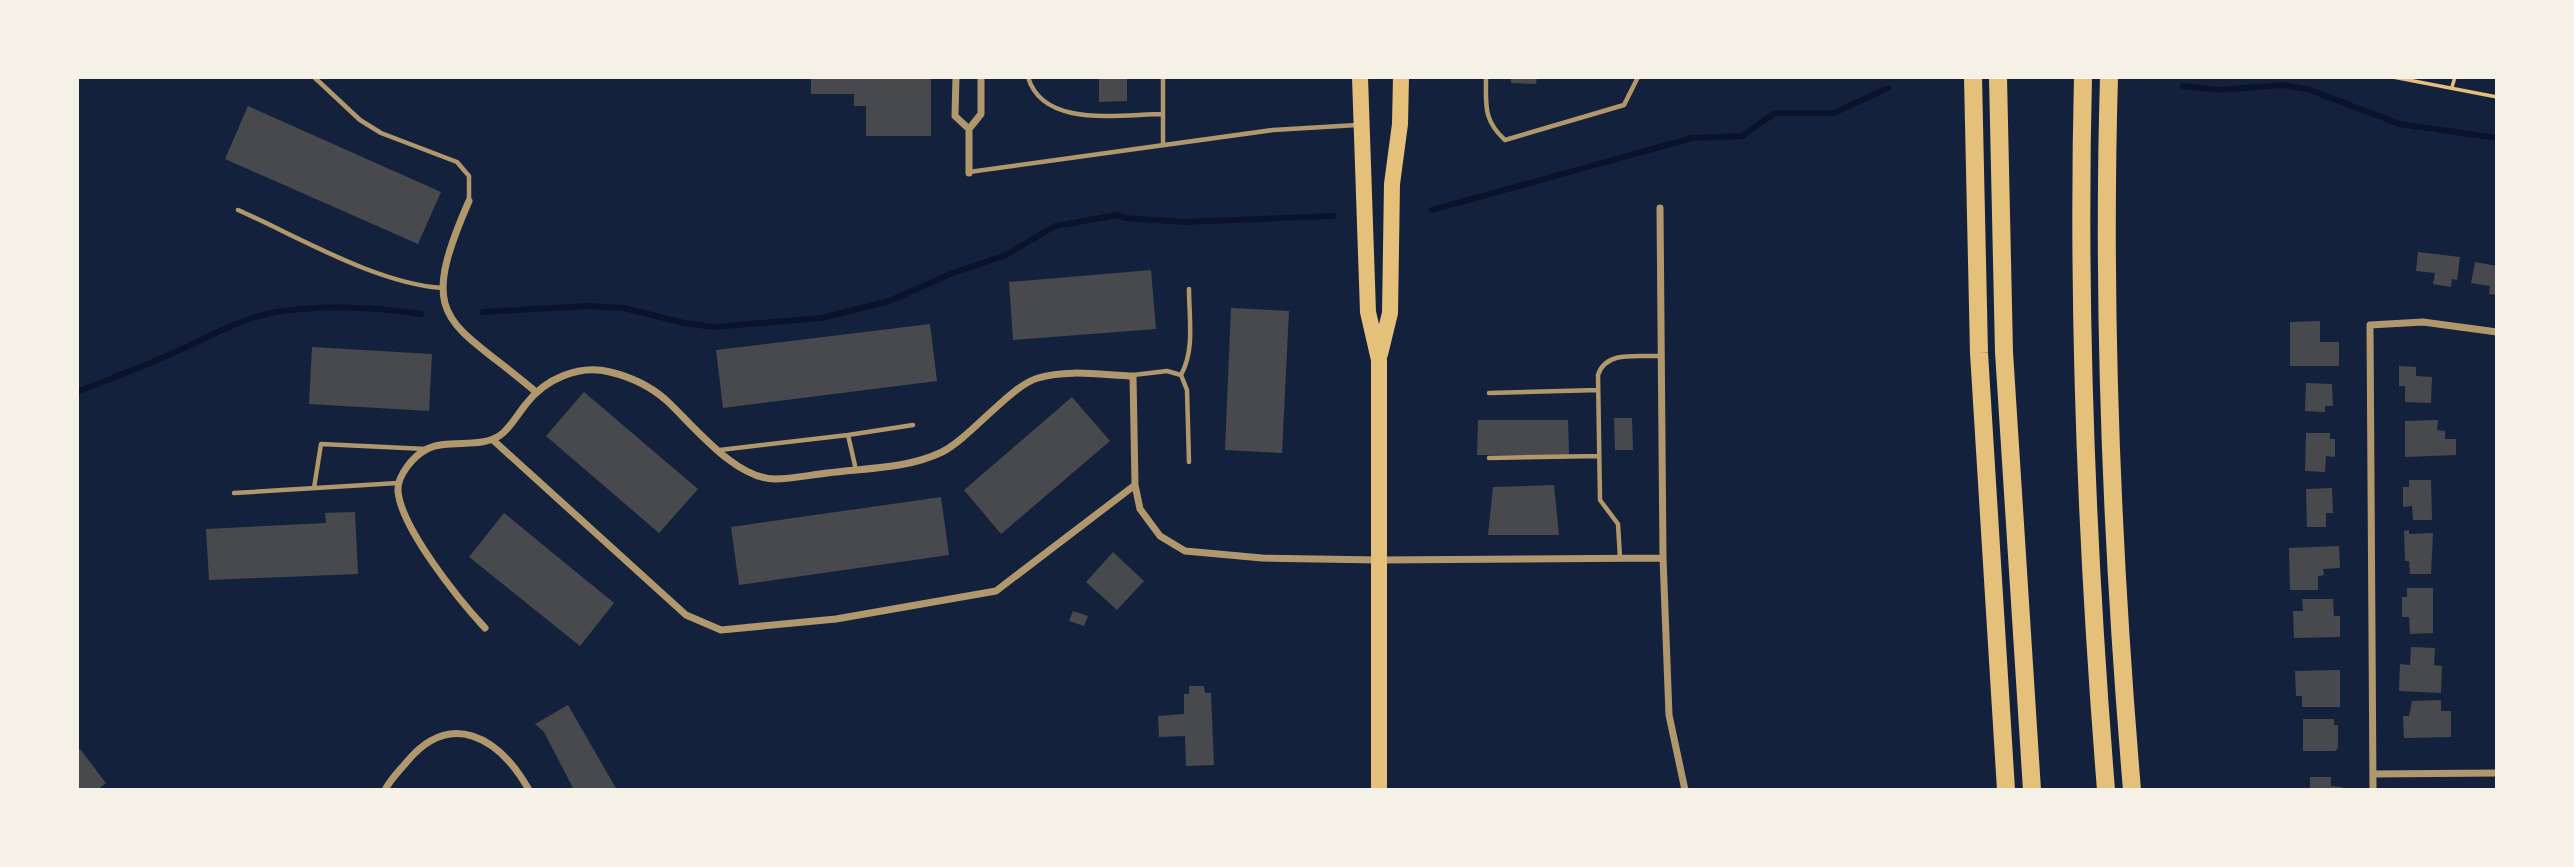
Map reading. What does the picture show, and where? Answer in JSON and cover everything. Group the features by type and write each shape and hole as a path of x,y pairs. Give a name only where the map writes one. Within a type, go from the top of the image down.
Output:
{"highway":[{"path":"1973,77 1979,366 2006,790"},
{"path":"1998,77 2005,365 2032,790"},
{"path":"2083,77 2082,281 2086,444 2106,790"},
{"path":"2109,77 2110,416 2120,634 2132,790"}],"main road":[{"path":"1360,77 1368,313 1379,360 1379,790"},
{"path":"1379,360 1390,313 1392,184 1400,124 1401,77"}],"street":[{"path":"956,77 956,116 970,129"},
{"path":"969,173 970,129 981,114 981,77"},
{"path":"469,201 453,239 443,274 447,313 454,326 473,345 536,392"},
{"path":"1660,208 1662,558 1669,715 1685,790"},
{"path":"2373,790 2370,325 2411,322 2497,332"},
{"path":"485,628 455,595 401,507 399,483 408,465 427,449 458,442 493,440 509,427 536,392 555,379 579,371 607,371 636,379 665,399 749,474 773,480 912,463 943,452 1036,378 1067,374 1133,376 1135,485 1140,509 1160,536 1185,551 1262,558 1379,560 1662,558"},
{"path":"493,440 686,615 721,630 836,619 996,591 1135,485"},
{"path":"385,790 425,742 451,734 468,735 494,744 508,758 529,790"},
{"path":"2373,774 2497,773"}],"lane":[{"path":"314,77 360,120 381,133 457,162 469,176 469,201"},
{"path":"1028,77 1031,87 1046,104 1060,111 1079,114 1163,114"},
{"path":"1163,77 1163,145"},
{"path":"1486,77 1486,109 1491,128 1505,141 1624,105 1638,77"},
{"path":"969,173 1273,130 1360,125"},
{"path":"238,210 389,278 416,286 443,288"},
{"path":"1181,375 1188,363 1190,348 1189,289"},
{"path":"1620,559 1618,524 1600,499 1598,375 1606,361 1612,358 1661,356"},
{"path":"1133,376 1167,371 1181,375"},
{"path":"1181,375 1187,390 1189,462"},
{"path":"1489,393 1598,390"},
{"path":"720,450 913,425"},
{"path":"848,435 856,470"},
{"path":"314,488 321,444 427,449"},
{"path":"1489,458 1599,457"},
{"path":"234,493 399,483"}],"path":[{"path":"2393,77 2497,97"},
{"path":"2452,87 2455,77"}],"building":[{"path":"811,77 931,77 931,136 866,136 866,106 854,106 854,94 811,94"},
{"path":"1099,77 1127,77 1127,101 1099,102"},
{"path":"1511,77 1537,77 1536,84 1511,83"},
{"path":"248,106 441,192 418,244 225,159"},
{"path":"2418,252 2460,257 2457,280 2452,279 2451,287 2433,284 2435,273 2416,271"},
{"path":"2475,262 2497,266 2497,295 2489,294 2490,286 2471,283"},
{"path":"1151,270 1156,329 1013,340 1009,282"},
{"path":"1231,308 1289,311 1282,453 1225,450"},
{"path":"2320,321 2320,342 2339,342 2339,366 2290,366 2290,322"},
{"path":"930,324 937,381 723,408 716,350"},
{"path":"312,347 432,354 429,411 309,404"},
{"path":"2399,366 2416,367 2416,376 2432,377 2431,403 2405,402 2405,386 2399,386"},
{"path":"2306,383 2332,384 2333,406 2325,406 2325,412 2305,411"},
{"path":"584,392 698,489 659,533 546,436"},
{"path":"1072,397 1110,441 1001,534 964,490"},
{"path":"1614,418 1632,418 1633,450 1615,450"},
{"path":"1478,420 1568,420 1569,455 1477,455"},
{"path":"2438,420 2437,430 2445,431 2445,439 2456,439 2456,455 2405,457 2405,421"},
{"path":"2306,433 2330,433 2330,439 2335,439 2335,457 2326,456 2325,472 2305,471"},
{"path":"2409,480 2431,480 2432,520 2413,520 2412,506 2403,507 2403,487 2409,487"},
{"path":"1554,485 1559,535 1488,535 1493,487"},
{"path":"2332,488 2333,513 2326,513 2326,527 2307,527 2306,489"},
{"path":"941,497 949,555 739,585 731,527"},
{"path":"355,512 358,574 209,580 206,529 326,523 325,513"},
{"path":"504,513 614,603 580,646 469,557"},
{"path":"2409,530 2409,534 2433,533 2431,574 2410,574 2409,561 2405,561 2404,531"},
{"path":"2339,546 2340,568 2323,569 2324,575 2318,576 2318,590 2290,590 2289,548"},
{"path":"1113,552 1144,581 1117,610 1086,582"},
{"path":"2407,588 2433,588 2433,633 2410,634 2409,617 2402,617 2402,597 2407,597"},
{"path":"2302,599 2333,599 2334,616 2340,616 2340,637 2294,638 2293,611 2303,611"},
{"path":"1073,611 1088,616 1084,626 1069,621"},
{"path":"2411,647 2435,648 2434,665 2442,666 2441,693 2399,691 2400,664 2410,665"},
{"path":"2340,670 2340,707 2302,707 2302,696 2296,696 2295,671"},
{"path":"1189,686 1204,686 1205,693 1211,693 1214,765 1186,766 1185,736 1159,737 1158,716 1184,714 1184,694 1189,694"},
{"path":"2441,700 2441,711 2451,711 2451,737 2404,738 2403,716 2409,716 2412,701"},
{"path":"568,705 617,790 574,790 544,732 535,724"},
{"path":"2303,719 2334,719 2334,725 2338,725 2338,748 2335,751 2303,751"},
{"path":"80,749 106,783 97,790 77,789 77,752"},
{"path":"2310,777 2331,777 2331,786 2342,787 2342,790 2310,790"}],"waterway":[{"path":"2183,86 2219,90 2282,85 2307,89 2400,124 2497,138"},
{"path":"1432,210 1692,138 1742,136 1775,113 1834,113 1888,88"},
{"path":"483,312 588,306 624,308 684,323 713,327 821,318 889,301 953,273 1006,255 1055,226 1118,215 1124,218 1184,222 1333,216"},
{"path":"77,392 162,358 229,327 271,313 307,308 346,307 421,314"}]}
